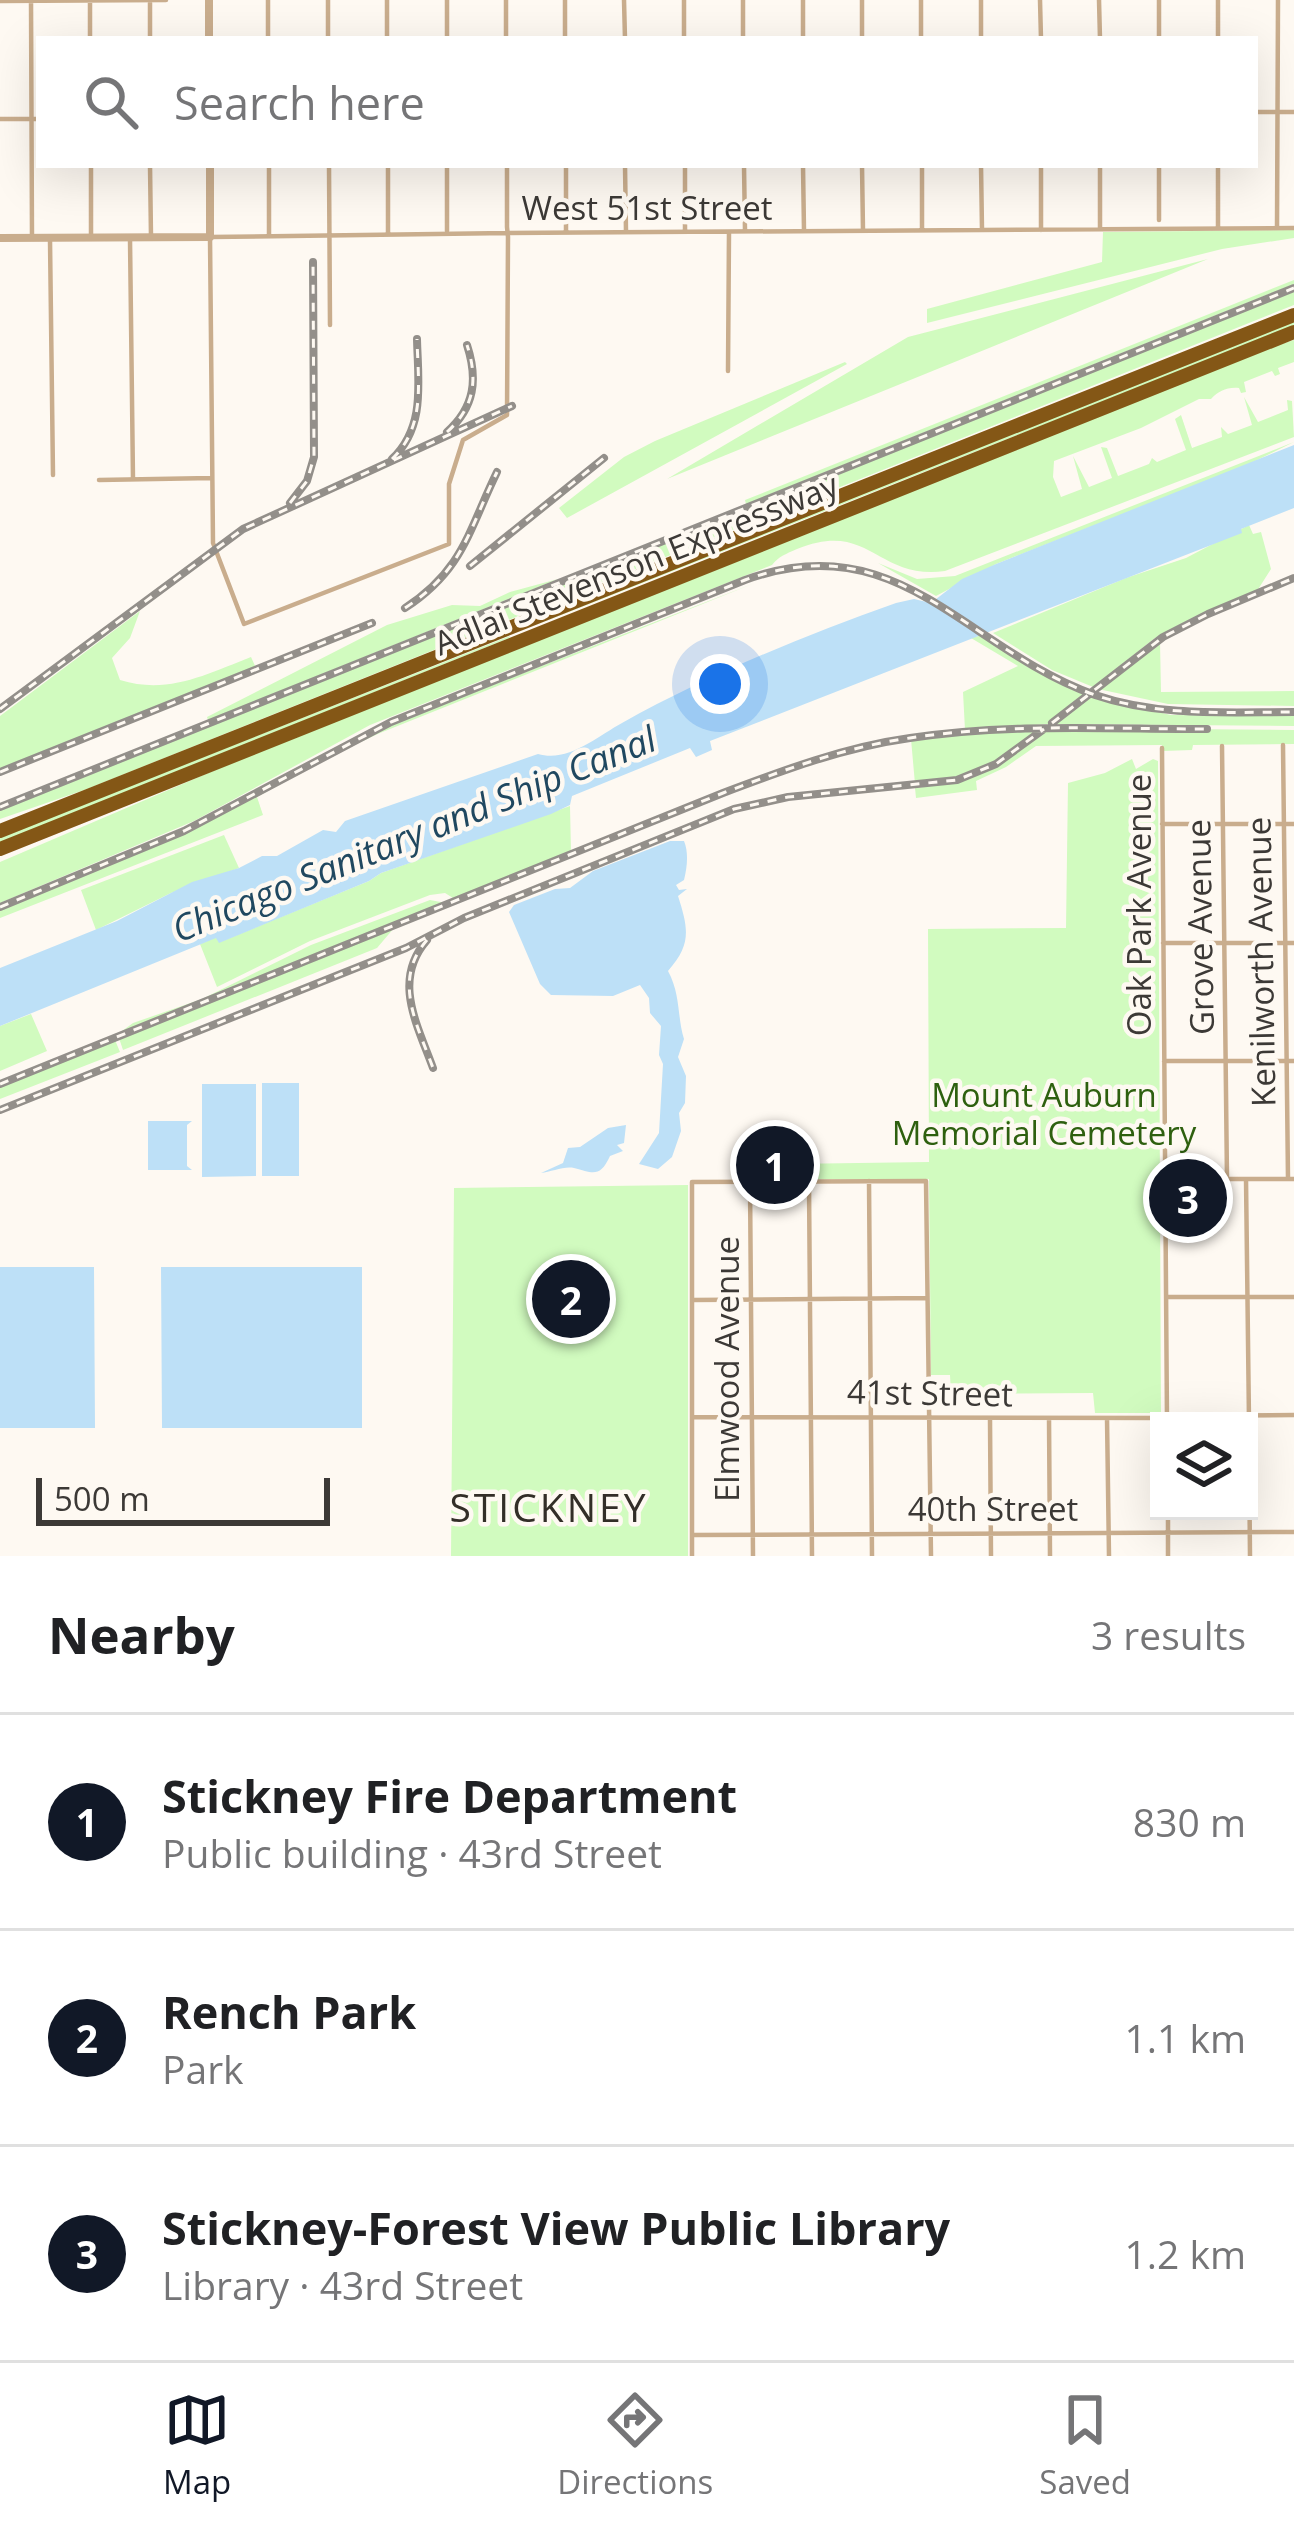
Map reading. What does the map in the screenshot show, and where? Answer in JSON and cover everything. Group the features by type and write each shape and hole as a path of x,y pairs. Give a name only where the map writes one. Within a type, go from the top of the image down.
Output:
{"highway":[{"name":"Adlai Stevenson Expressway","path":"0,826 72,802 1294,312"},
{"name":"Adlai Stevenson Expressway","path":"0,849 1289,334"},
{"path":"0,859 148,796 161,784"}],"street":[{"path":"90,0 90,36"},
{"path":"150,0 150,36"},
{"path":"0,2 166,0"},
{"path":"209,0 209,36"},
{"path":"268,0 268,36"},
{"path":"328,0 328,36"},
{"path":"387,0 388,36"},
{"path":"447,0 447,36"},
{"path":"506,0 506,36"},
{"path":"565,0 565,36"},
{"path":"624,0 625,36"},
{"path":"684,0 684,36"},
{"path":"743,0 743,36"},
{"path":"803,0 803,36"},
{"path":"862,0 862,36"},
{"path":"921,0 921,36"},
{"path":"981,0 981,36"},
{"path":"1040,0 1040,36"},
{"path":"1100,0 1100,36"},
{"path":"1159,0 1159,36"},
{"path":"1218,0 1218,36"},
{"path":"1277,0 1277,228"},
{"path":"31,1 32,238"},
{"path":"1258,112 1294,112"},
{"path":"0,119 35,119"},
{"path":"91,168 91,238"},
{"path":"151,168 151,237"},
{"path":"210,168 214,550 244,624 449,544 449,484 463,440 504,419 508,409 507,168"},
{"path":"269,168 269,236"},
{"path":"328,168 329,325"},
{"path":"388,168 388,234"},
{"path":"447,168 448,234"},
{"path":"566,168 566,233"},
{"path":"625,168 626,232"},
{"path":"685,168 685,232"},
{"path":"744,168 745,232"},
{"path":"803,168 803,231"},
{"path":"862,168 863,231"},
{"path":"922,168 922,230"},
{"path":"981,168 982,230"},
{"path":"1041,168 1041,230"},
{"path":"1100,168 1100,229"},
{"path":"1159,168 1159,220"},
{"path":"1218,168 1218,228"},
{"name":"West 51st Street","path":"0,238 1294,228"},
{"path":"728,232 728,371"},
{"path":"130,237 133,479"},
{"path":"50,238 53,475"},
{"path":"99,480 212,478"},
{"name":"Kenilworth Avenue","path":"1283,745 1291,1179"},
{"name":"Grove Avenue","path":"1222,746 1227,1179"},
{"name":"Oak Park Avenue","path":"1162,748 1167,1412"},
{"path":"1162,824 1294,824"},
{"path":"1163,943 1294,943"},
{"path":"1164,1061 1290,1061"},
{"path":"1246,1179 1249,1412"},
{"path":"1166,1180 1291,1179"},
{"path":"692,1556 692,1182 750,1181 926,1181 931,1556"},
{"name":"Elmwood Avenue","path":"750,1181 753,1556"},
{"path":"809,1181 812,1556"},
{"path":"869,1181 872,1556"},
{"path":"1166,1297 1294,1297"},
{"path":"692,1300 927,1298"},
{"name":"41st Street","path":"1258,1417 1294,1415"},
{"name":"41st Street","path":"692,1417 1150,1418"},
{"path":"1049,1418 1049,1556"},
{"path":"1107,1418 1108,1556"},
{"path":"989,1419 991,1556"},
{"path":"1168,1520 1168,1556"},
{"path":"1250,1520 1250,1556"},
{"name":"40th Street","path":"692,1535 1294,1532"}],"green space":[{"path":"1294,230 1294,238 1222,249 927,323 927,309 1102,262 1103,232"},
{"path":"1208,259 667,479 908,337"},
{"path":"1294,280 1294,284 746,504 745,500"},
{"path":"1294,290 1294,305 87,789 0,819 0,809"},
{"path":"1294,320 1294,326 513,634"},
{"path":"1294,340 1294,362 1278,368 1280,374 1275,376 1272,371 1244,382 1246,392 1230,388 1211,399 1199,399 1141,428 1054,461 1053,477 1061,497 1082,489 1073,456 1089,487 1112,478 1101,447 1107,448 1118,476 1149,464 1152,458 1157,462 1186,450 1175,419 1181,415 1192,448 1222,437 1221,427 1228,434 1252,425 1244,397 1258,422 1288,410 1287,400 1292,401 1294,437 945,571 903,567 841,541 797,549 772,565 370,725 194,821 0,903 0,862 227,765 1232,360"},
{"path":"845,362 567,518 559,508 624,457 655,441"},
{"path":"1294,442 1243,467 996,564 936,596 878,563 917,579 955,576"},
{"path":"1249,525 1253,534 1261,532 1271,569 1257,591 1155,638 1093,687 1052,670 993,633 1186,558"},
{"path":"558,579 208,720 387,625 452,605 480,606"},
{"path":"755,583 380,733 257,797 263,815 0,918 0,910 173,839 341,747 390,725"},
{"path":"140,611 130,638 112,658 120,680 171,684 251,657 256,668 0,770 0,716"},
{"path":"982,635 1028,667 1084,694 1048,724 965,730 963,692 1018,666 971,638"},
{"path":"509,638 0,843 0,837"},
{"path":"1160,642 1161,692 1294,691 1294,706 1168,704 1098,689"},
{"path":"1089,696 1171,715 1294,716 1294,726 1054,724"},
{"path":"1043,728 984,767 915,784 911,739"},
{"path":"1049,728 1294,730 1294,744 1193,745 1192,750 1163,751 1162,745 1036,746 976,781 977,790 916,798 915,788 987,769"},
{"name":"Mount Auburn Memorial Cemetery","path":"1132,759 1136,769 1158,761 1161,1412 1150,1413 1095,1413 1093,1393 951,1394 950,1375 931,1375 929,1179 789,1179 788,1164 929,1162 928,929 1066,928 1068,783 1105,773"},
{"path":"570,806 571,853 453,898 445,893 430,895 310,941 217,987 200,944 216,937 220,942 381,873"},
{"path":"224,835 239,868 171,893 96,930 81,890"},
{"path":"430,900 446,903 118,1034 133,1023 202,999 311,945"},
{"path":"394,928 377,948 123,1050 119,1038"},
{"path":"31,1014 47,1051 0,1071 0,1026"},
{"path":"115,1040 120,1052 0,1099 0,1085"},
{"path":"688,1185 688,1556 451,1556 454,1188"}],"water":[{"name":"Chicago Sanitary and Ship Canal","path":"1294,445 1294,508 1241,529 1242,533 710,741 712,750 696,757 690,748 572,796 570,805 551,814 381,873 219,943 216,938 0,1026 0,968 117,921 192,882 262,856 277,856 323,830 336,832 345,821 538,754 571,752 756,657 896,603 914,599 931,603 962,579 996,564"},
{"path":"670,841 684,841 687,855 684,880 676,885 679,890 687,889 678,896 686,936 668,971 684,1039 678,1057 686,1076 685,1103 679,1113 681,1131 672,1157 658,1169 639,1164 659,1133 661,1026 650,1013 649,998 640,985 613,996 551,995 540,984 509,912 514,905 570,888 593,871"},
{"path":"262,1083 299,1083 299,1176 262,1176"},
{"path":"202,1084 256,1084 256,1176 202,1177"},
{"path":"148,1121 192,1121 187,1125 187,1166 192,1170 148,1170"},
{"path":"626,1125 624,1143 617,1145 623,1151 610,1156 599,1171 570,1168 541,1173 563,1163 568,1148 580,1147 608,1128"},
{"path":"0,1267 94,1267 95,1428 0,1428"},
{"path":"161,1267 362,1267 362,1428 162,1428"}],"railway":[{"path":"290,503 307,481 314,457 313,262"},
{"path":"0,807 1294,288"},
{"path":"392,459 415,418 417,339"},
{"path":"447,432 472,392 467,345"},
{"path":"0,709 243,529 512,406"},
{"path":"470,566 604,458"},
{"path":"405,608 452,564 497,472"},
{"path":"0,907 184,831 391,722 745,580 799,567 846,568 889,580 929,599 1049,675 1095,695 1168,710 1294,712"},
{"path":"1052,723 1163,637 1294,578"},
{"path":"0,772 372,623"},
{"path":"0,1110 406,948 464,918 734,809 788,797 957,780 996,764 1044,729"},
{"path":"0,1084 723,793 838,753 910,738 984,730 1207,729"},
{"path":"427,940 417,955 409,986 433,1068"}],"place":[{"name":"Stickney Fire Department","path":"775,1165"},
{"name":"Stickney-Forest View Public Library","path":"1188,1198"},
{"name":"Rench Park","path":"571,1299"}],"district":[{"name":"STICKNEY","path":"549,1508"}]}
